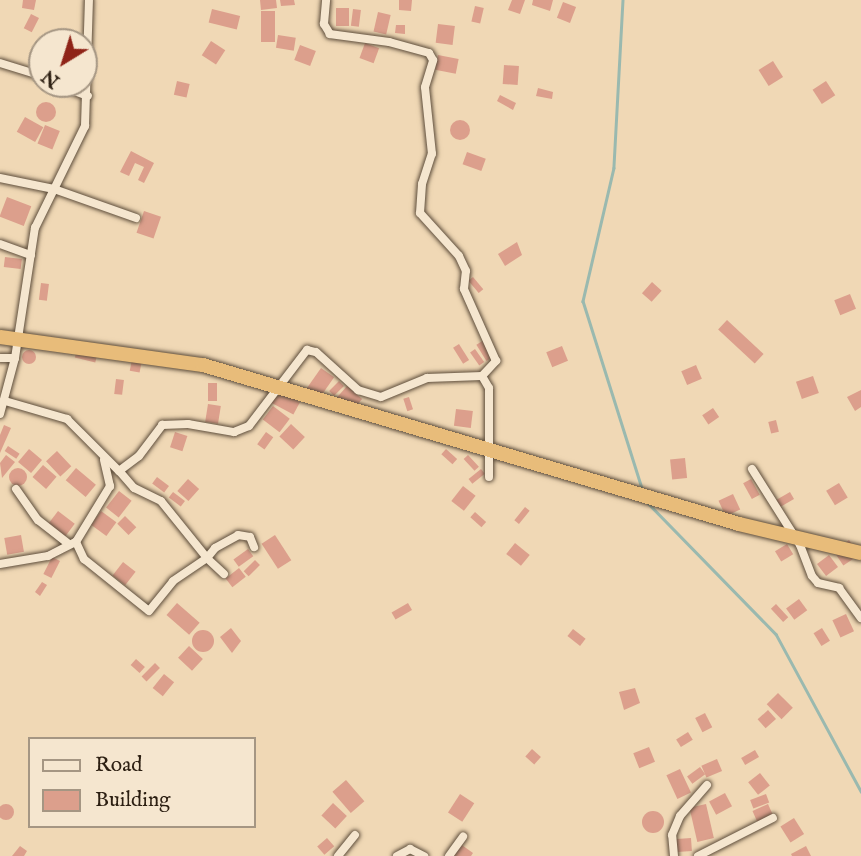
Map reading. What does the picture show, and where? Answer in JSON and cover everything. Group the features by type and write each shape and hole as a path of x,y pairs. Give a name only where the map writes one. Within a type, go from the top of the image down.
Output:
{"highway":[{"path":"0,337 203,365 739,523 861,552"}],"street":[{"path":"89,0 89,28"},
{"path":"118,471 139,456 162,425 188,424 234,432 248,426 307,350 316,352 358,390 381,397 427,378 482,376 496,361 464,289 466,271 459,256 420,213 422,184 432,154 425,87 433,60 429,53 389,42 330,34 324,24 326,0"},
{"path":"0,63 28,72"},
{"path":"0,414 15,358 35,228 85,127 88,98"},
{"path":"0,178 54,189 136,218"},
{"path":"0,244 31,255"},
{"path":"0,358 15,358"},
{"path":"482,376 489,388 489,477"},
{"path":"5,401 67,419 86,434 104,460 134,488 161,501 207,558 224,574"},
{"path":"0,564 48,556 72,543 110,486 104,460"},
{"path":"752,470 800,545 812,576 818,583 838,588 861,618"},
{"path":"16,489 38,520 72,543 84,559 149,611 173,581 238,535 250,537 254,547"},
{"path":"674,856 672,835 680,816 706,785"},
{"path":"698,856 773,818"},
{"path":"338,856 355,835"},
{"path":"449,856 463,836"},
{"path":"397,856 410,849 424,856"}],"building":[{"path":"23,0 36,0 34,10 22,8"},
{"path":"260,0 276,0 277,8 261,10"},
{"path":"280,0 294,0 295,5 281,6"},
{"path":"399,0 412,0 411,11 399,10"},
{"path":"512,0 525,0 520,14 508,10"},
{"path":"533,0 553,0 550,11 532,5"},
{"path":"563,2 576,7 570,23 557,18"},
{"path":"475,6 484,8 480,24 471,22"},
{"path":"336,8 349,8 349,26 336,26"},
{"path":"212,9 240,16 237,30 209,23"},
{"path":"353,9 361,10 359,27 351,26"},
{"path":"261,11 275,11 275,42 261,42"},
{"path":"378,12 391,15 386,34 374,31"},
{"path":"31,14 39,18 34,28 28,28 28,30 24,28"},
{"path":"438,24 455,26 453,45 436,43"},
{"path":"396,25 405,25 405,34 395,33"},
{"path":"278,35 296,38 294,51 276,48"},
{"path":"211,41 225,50 216,65 202,55"},
{"path":"365,43 379,48 374,63 360,58"},
{"path":"300,45 316,51 310,66 294,60"},
{"path":"438,55 459,59 456,74 435,70"},
{"path":"773,61 783,77 769,86 759,70"},
{"path":"504,65 519,66 518,85 503,84"},
{"path":"177,81 190,84 187,98 174,95"},
{"path":"826,81 835,95 822,104 813,90"},
{"path":"538,88 553,92 552,99 536,96"},
{"path":"500,95 516,103 513,110 497,101"},
{"path":"46,102 53,105 56,112 53,119 46,122 39,119 36,112 39,105"},
{"path":"25,117 43,127 35,142 17,132"},
{"path":"460,120 467,123 470,130 467,137 460,140 453,137 450,130 453,123"},
{"path":"45,125 60,131 52,150 38,144"},
{"path":"131,151 154,163 144,183 138,180 144,167 135,163 129,176 120,172"},
{"path":"467,152 486,159 481,171 463,164"},
{"path":"7,197 31,206 24,226 0,217"},
{"path":"144,211 161,217 154,239 137,233"},
{"path":"517,242 522,255 505,266 498,254"},
{"path":"5,257 22,259 21,269 4,267"},
{"path":"473,277 483,289 479,293 468,281"},
{"path":"652,282 662,291 652,302 642,293"},
{"path":"41,283 49,284 47,301 39,300"},
{"path":"850,294 856,309 840,315 834,300"},
{"path":"727,320 764,354 755,364 718,330"},
{"path":"484,340 494,356 486,361 476,345"},
{"path":"79,341 99,346 95,363 75,357"},
{"path":"459,344 469,360 463,364 453,348"},
{"path":"562,346 568,361 552,367 546,352"},
{"path":"475,349 484,362 479,366 470,352"},
{"path":"29,350 34,352 34,362 29,364 24,362 22,357 24,352"},
{"path":"133,354 143,356 140,373 130,371"},
{"path":"696,365 702,379 687,385 681,371"},
{"path":"321,368 334,377 317,401 304,392"},
{"path":"813,376 819,393 802,399 796,382"},
{"path":"116,379 124,380 122,395 114,394"},
{"path":"339,381 344,386 334,396 329,391"},
{"path":"208,383 217,383 217,401 208,401"},
{"path":"347,386 362,399 352,411 337,398"},
{"path":"277,390 300,402 293,415 270,402"},
{"path":"861,390 861,407 855,411 847,397"},
{"path":"409,397 413,409 407,411 403,399"},
{"path":"208,404 221,406 218,424 205,422"},
{"path":"273,406 290,419 280,432 263,420"},
{"path":"713,408 719,417 708,424 702,415"},
{"path":"456,409 473,411 471,428 454,426"},
{"path":"776,420 779,432 771,434 768,422"},
{"path":"291,424 305,437 293,449 279,436"},
{"path":"4,425 11,428 0,453 0,435"},
{"path":"175,432 187,436 182,451 170,447"},
{"path":"266,432 273,437 264,449 257,444"},
{"path":"8,446 20,454 16,459 5,451"},
{"path":"29,449 42,460 31,473 18,462"},
{"path":"446,449 457,459 452,464 441,454"},
{"path":"57,451 71,466 60,477 46,461"},
{"path":"6,455 15,462 2,478 0,463"},
{"path":"468,455 479,467 475,471 464,459"},
{"path":"685,458 687,478 672,479 670,460"},
{"path":"43,465 57,477 46,489 33,477"},
{"path":"18,468 24,471 27,477 24,483 18,486 12,483 9,477 12,471"},
{"path":"76,468 96,485 86,497 66,480"},
{"path":"481,469 485,474 472,484 469,479"},
{"path":"157,477 169,486 164,492 152,483"},
{"path":"188,479 199,489 188,501 177,491"},
{"path":"751,479 760,495 752,499 743,483"},
{"path":"839,483 848,498 835,505 826,491"},
{"path":"463,486 476,496 464,511 451,501"},
{"path":"119,491 132,501 119,517 106,508"},
{"path":"173,492 185,501 181,507 169,498"},
{"path":"790,492 794,499 779,507 775,501"},
{"path":"733,494 740,509 726,516 718,501"},
{"path":"525,507 530,511 519,524 514,520"},
{"path":"58,511 75,524 65,536 48,524"},
{"path":"101,511 116,522 106,536 91,525"},
{"path":"475,512 486,522 481,527 470,517"},
{"path":"125,516 136,527 129,535 117,524"},
{"path":"21,535 24,552 7,555 4,538"},
{"path":"275,535 291,560 278,569 262,544"},
{"path":"849,540 859,555 843,566 833,551"},
{"path":"515,543 530,555 521,566 506,554"},
{"path":"787,544 793,554 781,561 775,551"},
{"path":"248,549 253,556 239,567 233,560"},
{"path":"829,555 838,567 826,576 817,564"},
{"path":"52,557 60,561 51,578 43,574"},
{"path":"255,560 260,565 249,576 244,571"},
{"path":"123,562 136,572 125,585 113,575"},
{"path":"239,568 246,577 232,587 226,578"},
{"path":"42,582 47,585 40,596 35,592"},
{"path":"799,599 807,610 794,620 786,608"},
{"path":"177,603 200,623 189,635 167,615"},
{"path":"408,603 412,610 396,619 392,612"},
{"path":"776,604 788,617 783,622 771,609"},
{"path":"846,614 854,631 840,638 832,620"},
{"path":"231,628 241,641 232,653 220,637"},
{"path":"822,628 830,641 821,646 814,633"},
{"path":"573,629 586,639 580,646 567,636"},
{"path":"199,630 207,630 214,637 214,645 207,652 199,652 192,645 192,637"},
{"path":"189,646 203,659 192,671 178,658"},
{"path":"136,659 145,667 140,673 131,665"},
{"path":"155,663 160,668 147,681 142,676"},
{"path":"164,674 174,682 163,696 153,688"},
{"path":"635,688 640,703 624,710 619,692"},
{"path":"778,693 793,708 782,719 767,704"},
{"path":"768,710 776,719 766,728 758,719"},
{"path":"705,713 712,727 702,732 695,718"},
{"path":"688,732 693,740 681,747 676,739"},
{"path":"649,747 655,762 639,768 633,753"},
{"path":"532,749 541,757 534,764 525,756"},
{"path":"755,750 759,757 745,765 741,758"},
{"path":"717,759 722,771 706,778 701,766"},
{"path":"700,767 705,774 692,784 687,776"},
{"path":"680,769 691,793 677,799 666,775"},
{"path":"760,773 770,786 758,795 748,782"},
{"path":"346,780 364,801 351,813 332,792"},
{"path":"725,793 732,806 716,815 709,801"},
{"path":"460,794 474,803 462,822 448,812"},
{"path":"766,794 769,802 753,808 750,800"},
{"path":"333,803 347,816 335,828 321,815"},
{"path":"3,804 9,804 14,809 14,815 9,820 -1,816 -1,808"},
{"path":"706,804 714,838 697,842 689,808"},
{"path":"768,804 773,815 757,822 752,811"},
{"path":"653,811 661,814 664,822 661,830 653,833 645,830 642,822 645,814"},
{"path":"794,818 804,834 790,843 780,826"},
{"path":"327,838 334,846 324,855 317,847"},
{"path":"691,838 692,851 674,852 673,839"},
{"path":"459,843 473,853 471,856 450,856"},
{"path":"20,846 27,851 24,856 12,856"},
{"path":"806,846 811,856 792,856 791,854"}],"waterway":[{"path":"623,0 614,168 583,301 642,488"},
{"path":"646,501 776,634 861,791"}]}
